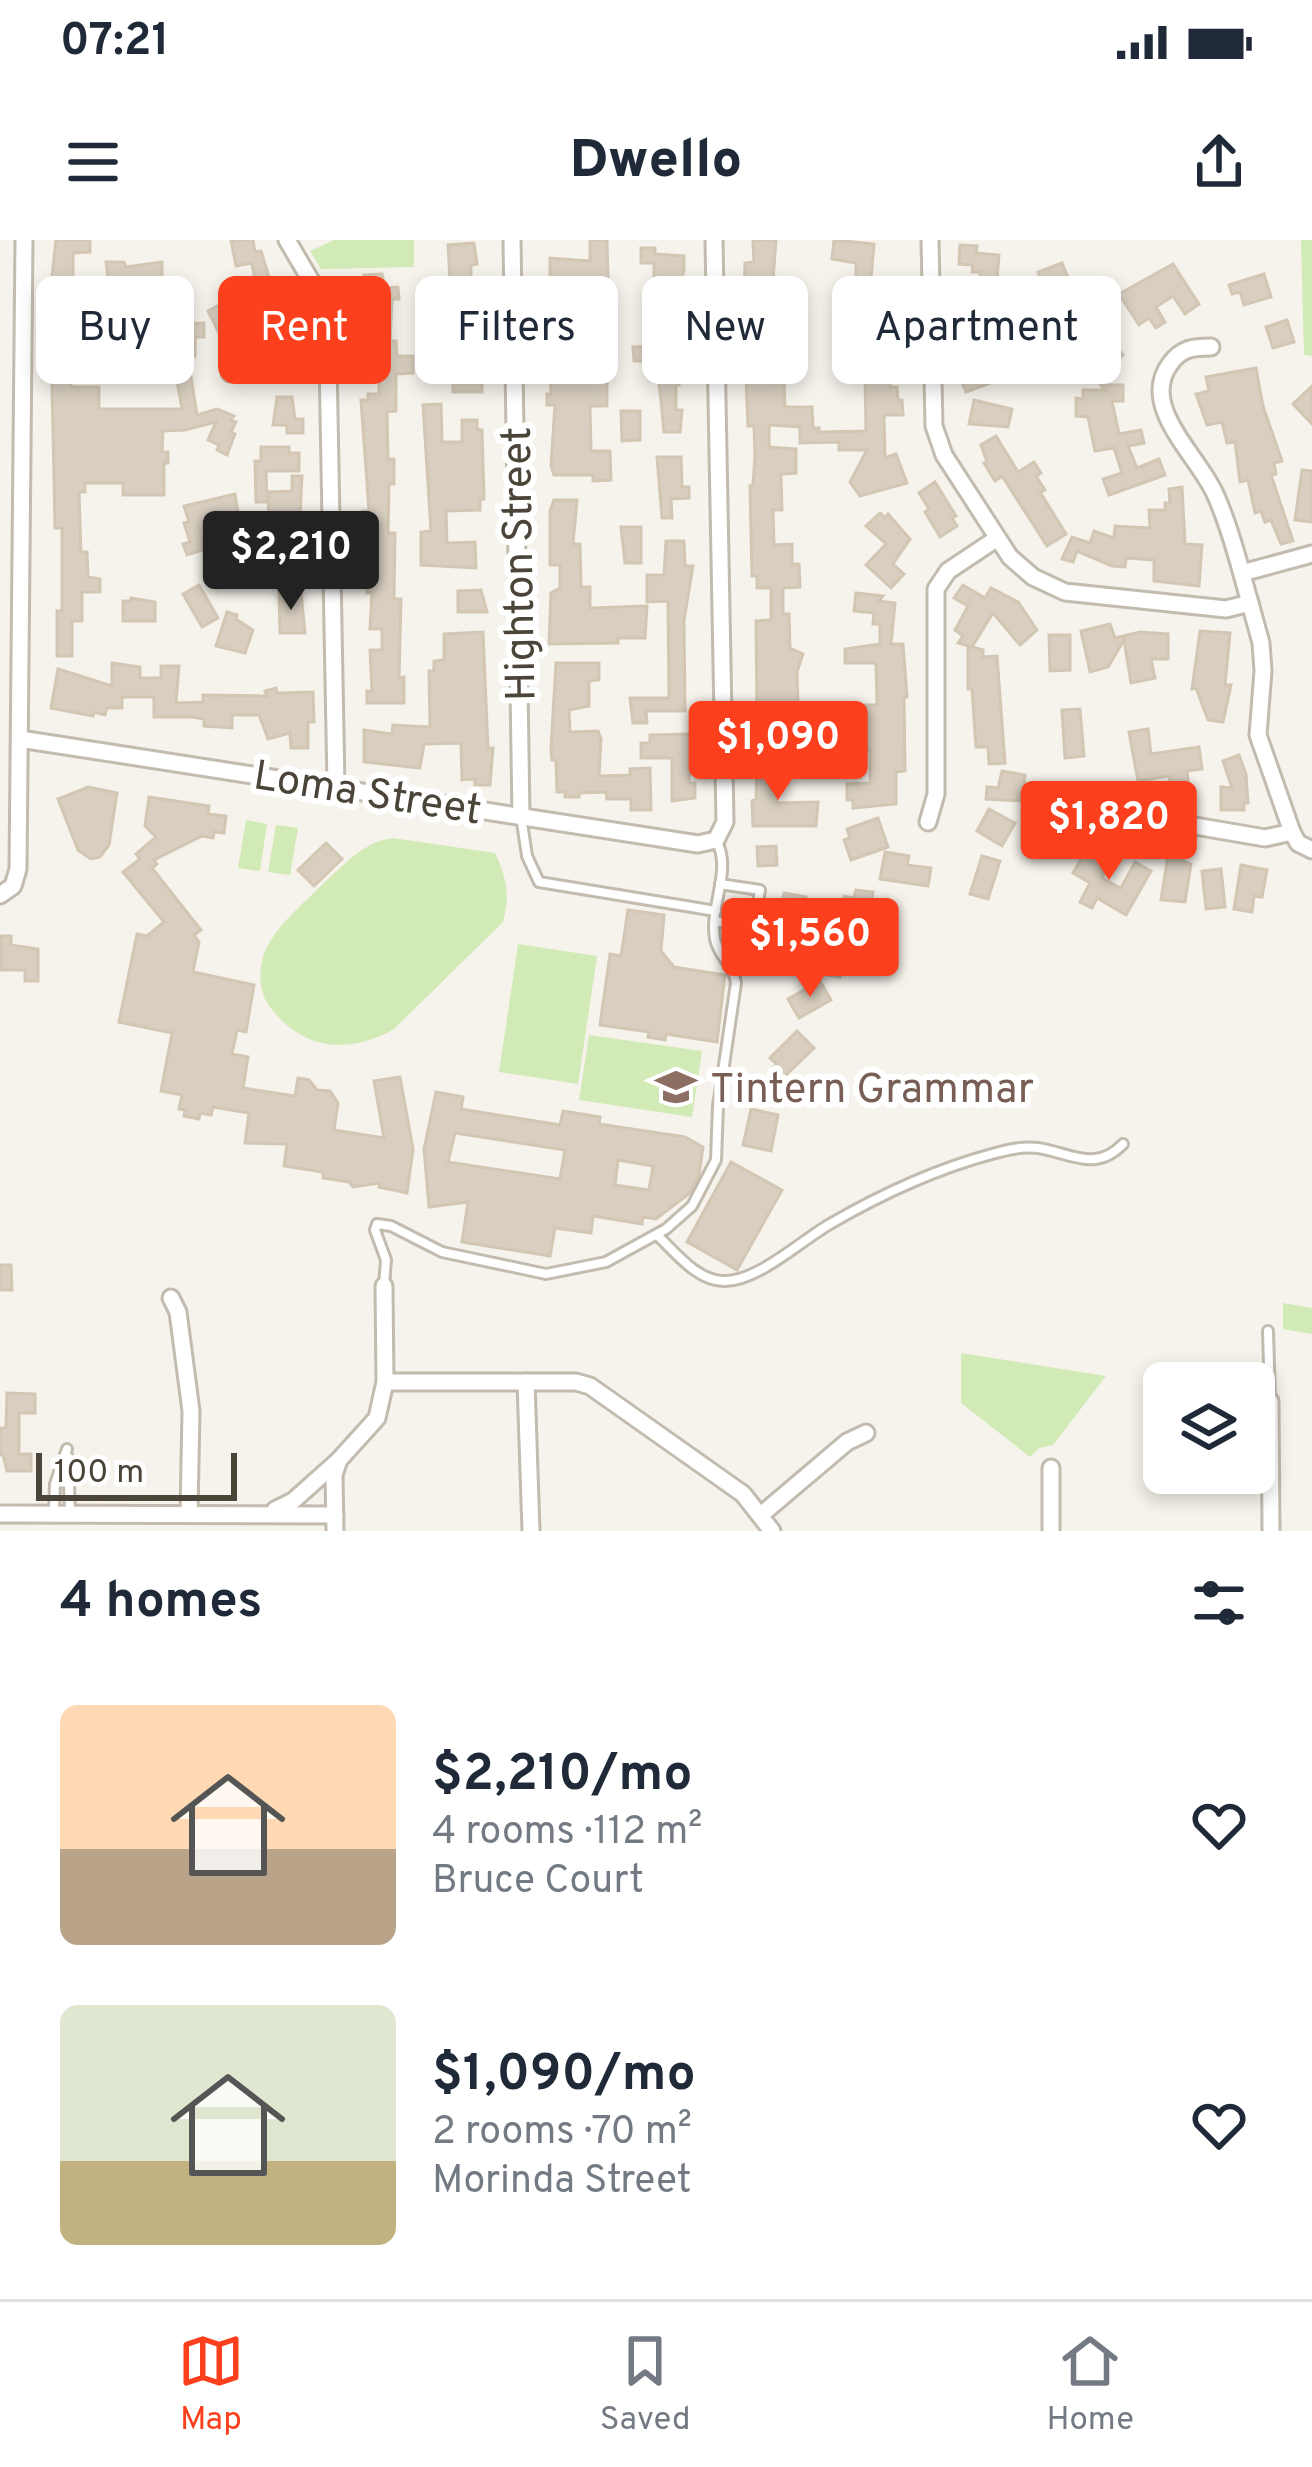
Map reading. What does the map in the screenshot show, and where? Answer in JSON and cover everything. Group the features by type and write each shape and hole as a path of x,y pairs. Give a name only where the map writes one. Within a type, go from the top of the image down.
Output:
{"street":[{"path":"7,890 18,869 24,240"},
{"path":"287,240 308,276"},
{"name":"Highton Street","path":"512,240 521,815"},
{"path":"714,240 724,802 724,828 716,840"},
{"path":"930,240 934,426 944,455 996,539 1021,568 1065,592 1226,609 1250,603"},
{"path":"1211,347 1190,347 1167,367 1162,405 1216,496 1262,643 1258,735 1292,832 1298,843 1312,850"},
{"path":"329,384 336,786"},
{"path":"928,822 936,794 936,589 948,571 996,539"},
{"path":"1242,574 1312,554"},
{"path":"234,572 333,571"},
{"name":"Loma Street","path":"20,739 698,844 716,840"},
{"path":"1137,816 1265,838 1292,832"},
{"path":"266,1513 286,1507 377,1418 385,1382 384,1286"},
{"path":"171,1298 178,1312 190,1411 189,1513"},
{"path":"385,1382 576,1382 602,1392 743,1494 772,1531"},
{"path":"526,1382 532,1531"},
{"path":"762,1514 847,1442 866,1433"},
{"path":"0,1514 158,1522 189,1513 266,1513 335,1523 334,1475 339,1460"},
{"path":"1051,1468 1051,1531"},
{"path":"1271,1494 1271,1531"}],"lane":[{"path":"521,815 526,856 539,882 754,928 760,890 719,884"},
{"path":"384,1286 386,1260 377,1224 391,1226 442,1252 546,1274 606,1262 657,1234 692,1206 716,1160 720,1089 736,983 716,944 722,861 716,840"},
{"path":"657,1234 701,1274 722,1282 734,1280 831,1223 962,1163 1032,1147 1095,1162 1123,1144"},
{"path":"1268,1331 1269,1362"},
{"path":"67,1449 62,1514 55,1484 67,1449"}],"green space":[{"path":"334,240 414,240 414,267 321,269 310,251"},
{"path":"1301,240 1312,240 1312,356 1304,355"},
{"path":"246,820 267,824 260,871 238,868"},
{"path":"276,825 298,828 290,875 268,872"},
{"path":"393,838 495,853 506,887 503,922 394,1029 360,1043 311,1040 283,1021 266,1001 261,982 264,954 290,916 347,861"},
{"path":"518,944 597,956 578,1084 499,1072"},
{"path":"589,1035 702,1051 692,1117 579,1100"},
{"path":"1283,1303 1312,1308 1312,1334 1283,1329"},
{"path":"961,1353 1106,1376 1053,1445 1039,1448 1030,1457 961,1403"}],"building":[{"path":"56,240 90,240 90,252 73,253 73,276 52,276"},
{"path":"231,240 253,240 269,276 254,276 252,263 236,266"},
{"path":"590,240 607,240 608,276 550,276 550,258 590,261"},
{"path":"753,240 776,240 773,276 745,276 745,263 754,262"},
{"path":"834,240 874,244 871,276 856,276 856,263 832,259"},
{"path":"474,243 477,264 471,265 471,276 450,276 448,245"},
{"path":"960,245 977,246 976,253 999,255 997,276 980,276 972,272 973,265 959,264"},
{"path":"641,248 655,248 655,254 684,256 684,271 682,276 654,276 654,263 641,263"},
{"path":"106,262 124,262 126,267 162,262 162,276 108,276"},
{"path":"1062,263 1067,276 1040,276 1038,272"},
{"path":"1173,264 1199,304 1185,314 1173,296 1156,307 1165,322 1156,328 1149,318 1139,325 1121,293"},
{"path":"1264,274 1271,297 1244,305 1240,292 1232,294 1229,285"},
{"path":"398,287 399,299 392,299 391,320 391,288"},
{"path":"218,306 218,331 208,311"},
{"path":"1287,320 1294,342 1273,348 1266,327"},
{"path":"194,323 204,323 204,337 195,337 195,356 194,356"},
{"path":"391,341 396,341 397,356 413,356 413,373 396,374 396,411 387,412 388,459 394,459 388,533 395,533 394,599 401,599 399,678 404,677 404,703 367,703 367,691 372,691 370,650 382,650 382,629 370,629 372,593 367,593 365,546 371,546 371,522 364,522 363,511 369,511 361,400 379,394 379,384 391,384"},
{"path":"633,347 642,347 642,361 634,361"},
{"path":"1256,368 1282,461 1274,463 1276,474 1271,475 1293,541 1281,544 1271,520 1265,522 1261,511 1255,513 1248,480 1240,482 1235,442 1227,443 1222,422 1207,425 1196,394 1209,391 1206,377"},
{"path":"178,384 192,384 197,415 217,409 234,416 230,420 236,422 227,455 208,440 216,422 163,431 162,452 168,452 164,495 123,495 123,483 85,483 85,492 79,492 81,552 87,552 88,577 100,579 100,592 82,592 82,621 72,621 72,656 57,656 62,528 55,528 52,385 99,387 99,409 182,409"},
{"path":"453,384 482,384 482,392 453,392"},
{"path":"551,384 607,384 607,406 590,406 591,451 610,451 611,480 554,475 555,405 547,405 547,394 551,394"},
{"path":"659,384 679,384 680,432 664,432"},
{"path":"746,384 784,384 785,407 812,407 813,428 819,432 866,431 865,384 897,387 898,400 902,400 903,415 884,415 885,458 896,454 907,483 860,496 850,482 867,450 839,450 839,442 800,443 800,427 769,425 769,447 796,449 796,473 781,474 782,510 773,510 774,545 792,544 792,564 799,564 800,587 783,588 790,648 803,654 797,672 798,705 784,706 785,737 769,737 769,726 753,727 753,715 757,715 756,621 771,620 771,588 757,588 757,576 752,576 750,486 755,455 754,426 748,426"},
{"path":"963,384 988,384 966,392"},
{"path":"1101,385 1123,385 1123,401 1112,401 1119,434 1141,430 1144,443 1128,446 1137,468 1159,459 1165,475 1109,495 1103,479 1122,473 1114,448 1095,451 1088,417 1076,416 1076,398 1083,399 1083,390 1105,390"},
{"path":"1312,386 1312,424 1293,404"},
{"path":"277,397 292,397 295,419 303,419 303,433 287,433 287,425 273,425"},
{"path":"974,400 1012,409 1008,427 969,424"},
{"path":"441,404 442,442 462,442 462,420 477,420 477,429 482,430 484,499 480,499 480,510 446,511 447,543 475,542 476,568 421,565 421,532 431,531 423,405"},
{"path":"621,411 640,411 640,440 622,441"},
{"path":"996,436 1018,472 1034,462 1041,473 1036,476 1045,490 1040,492 1066,534 1047,546 1002,476 995,481 984,463 981,445"},
{"path":"261,447 289,447 289,453 299,453 299,471 266,471 267,502 256,502 255,461 261,461"},
{"path":"657,457 681,457 682,487 689,487 689,498 671,499 672,518 662,518"},
{"path":"1302,470 1312,471 1312,522 1295,520"},
{"path":"292,476 302,476 298,553 276,553 268,492 292,491"},
{"path":"935,482 957,526 940,537 919,493"},
{"path":"1182,487 1185,544 1202,545 1199,586 1154,581 1154,560 1126,558 1125,567 1112,566 1077,551 1073,562 1062,559 1072,537 1090,543 1094,531 1114,538 1115,526 1150,528 1149,510 1165,510 1165,503 1170,503 1169,489"},
{"path":"235,494 240,526 224,535 222,530 203,536 203,550 187,555 183,544 190,542 184,523 189,522 184,506"},
{"path":"554,500 577,500 573,544 580,544 581,587 590,587 590,608 647,606 645,638 549,644 551,593 560,588 560,565 550,565"},
{"path":"880,513 885,518 888,514 910,539 893,564 904,574 891,588 866,565 886,544 866,526"},
{"path":"621,527 641,527 641,563 625,563"},
{"path":"666,541 684,541 685,566 693,566 684,620 685,711 646,711 647,723 633,723 630,698 669,698 668,601 647,602 647,575 664,575"},
{"path":"199,585 218,618 202,627 183,594"},
{"path":"963,585 985,598 991,588 1018,602 1037,630 1020,645 993,613 972,647 958,643 963,636 955,630 968,606 954,598"},
{"path":"279,590 301,593 305,633 280,633"},
{"path":"481,590 487,612 458,612 458,591"},
{"path":"856,593 883,596 879,601 895,603 891,644 903,644 907,697 905,771 896,772 896,804 853,808 853,800 847,800 847,784 870,783 870,751 861,751 856,705 877,705 876,663 845,663 845,649 880,644 880,624 873,624 874,613 854,611"},
{"path":"123,601 155,602 155,621 123,621"},
{"path":"227,612 253,630 245,653 216,646"},
{"path":"1110,624 1115,638 1140,632 1168,634 1168,659 1151,659 1155,678 1131,683 1124,640 1108,667 1090,672 1081,631"},
{"path":"1200,631 1230,633 1225,685 1231,685 1223,722 1208,720 1196,688 1192,689"},
{"path":"483,632 488,748 493,748 490,785 462,780 461,743 424,744 420,768 364,762 364,730 392,734 393,725 430,727 429,671 434,671 434,661 444,660 444,634"},
{"path":"1049,635 1070,635 1070,670 1050,671"},
{"path":"968,646 983,650 983,657 997,656 1005,763 989,764 988,747 976,747"},
{"path":"112,663 140,667 140,678 161,678 161,666 179,666 176,703 203,702 203,695 267,696 265,691 276,688 277,693 313,692 314,722 308,722 308,748 291,748 290,733 268,739 259,715 232,715 232,728 204,726 204,719 192,717 154,717 154,697 122,697 122,708 107,708 105,715 51,708 58,669 112,686"},
{"path":"556,663 599,663 599,680 589,681 589,706 569,710 570,732 598,731 599,776 630,775 630,769 650,768 651,810 631,810 631,799 607,799 606,792 565,797 565,792 557,792 551,748"},
{"path":"1080,709 1084,756 1065,758 1062,710"},
{"path":"1148,729 1151,754 1199,747 1202,769 1187,771 1189,790 1172,793 1169,776 1138,781 1129,732"},
{"path":"691,734 689,783 695,783 695,798 672,801 672,758 641,758 641,743 650,743 650,735"},
{"path":"1239,755 1248,803 1244,810 1221,810 1221,787 1232,788 1223,761"},
{"path":"757,761 776,761 777,803 818,802 816,826 753,826"},
{"path":"1002,771 1025,775 1023,801 986,799 987,787 998,788"},
{"path":"1074,783 1094,783 1094,804 1091,816 1086,816 1087,839 1064,839 1064,817 1071,817"},
{"path":"88,787 117,793 109,845 100,857 91,859 78,850 58,799"},
{"path":"149,797 209,806 208,814 226,816 224,833 202,836 154,860 157,864 152,868 201,930 194,935 199,942 193,972 254,985 246,1032 237,1030 232,1054 248,1057 243,1088 295,1096 298,1078 309,1080 317,1090 330,1091 338,1103 334,1130 384,1138 374,1081 400,1077 413,1149 407,1193 379,1187 380,1183 353,1187 349,1182 323,1178 323,1172 284,1166 287,1144 245,1143 249,1113 213,1107 211,1115 200,1113 199,1119 184,1116 185,1110 179,1109 182,1095 161,1091 172,1033 119,1022 137,934 147,936 164,922 123,872 156,837 145,826"},
{"path":"989,809 1015,823 1002,846 977,831"},
{"path":"878,818 888,847 851,860 844,840 850,838 847,829"},
{"path":"326,843 342,859 314,886 298,870"},
{"path":"776,846 777,865 758,866 757,847"},
{"path":"1087,849 1111,862 1102,878 1121,888 1135,862 1151,871 1126,915 1097,898 1092,908 1080,902 1090,883 1073,873"},
{"path":"885,852 909,856 907,865 931,868 928,886 880,879"},
{"path":"1168,855 1191,864 1185,902 1161,900"},
{"path":"982,856 1000,861 988,899 970,894"},
{"path":"1241,865 1267,870 1262,897 1254,896 1252,912 1234,909"},
{"path":"1221,869 1225,907 1206,909 1202,871"},
{"path":"856,890 873,892 865,944 837,940 844,896 854,898"},
{"path":"784,893 806,897 799,948 843,954 840,977 821,974 823,964 795,960 794,966 734,959 734,935 776,941"},
{"path":"628,910 664,915 661,951 674,967 725,975 717,1042 666,1034 665,1040 648,1037 649,1032 600,1025 610,954 621,956"},
{"path":"1,936 11,936 11,945 38,949 38,981 25,981 25,970 1,970"},
{"path":"820,981 831,1000 799,1018 788,999"},
{"path":"797,1031 814,1048 782,1079 772,1069 777,1064 770,1058"},
{"path":"436,1092 463,1097 461,1109 560,1125 563,1111 600,1117 599,1124 685,1137 703,1147 699,1175 690,1193 656,1219 643,1217 642,1224 593,1216 591,1233 555,1228 550,1256 462,1242 468,1202 429,1207 424,1149","holes":["455,1133 565,1150 560,1179 448,1162","618,1160 653,1166 649,1190 615,1185"]},
{"path":"751,1109 778,1115 771,1151 743,1145"},
{"path":"731,1162 782,1190 737,1270 687,1242"},
{"path":"0,1265 11,1265 12,1290 0,1290"},
{"path":"7,1393 35,1394 35,1413 19,1413 19,1454 31,1454 31,1471 7,1471 0,1455"}],"place":[{"name":"Tintern Grammar","path":"676,1087"}]}
